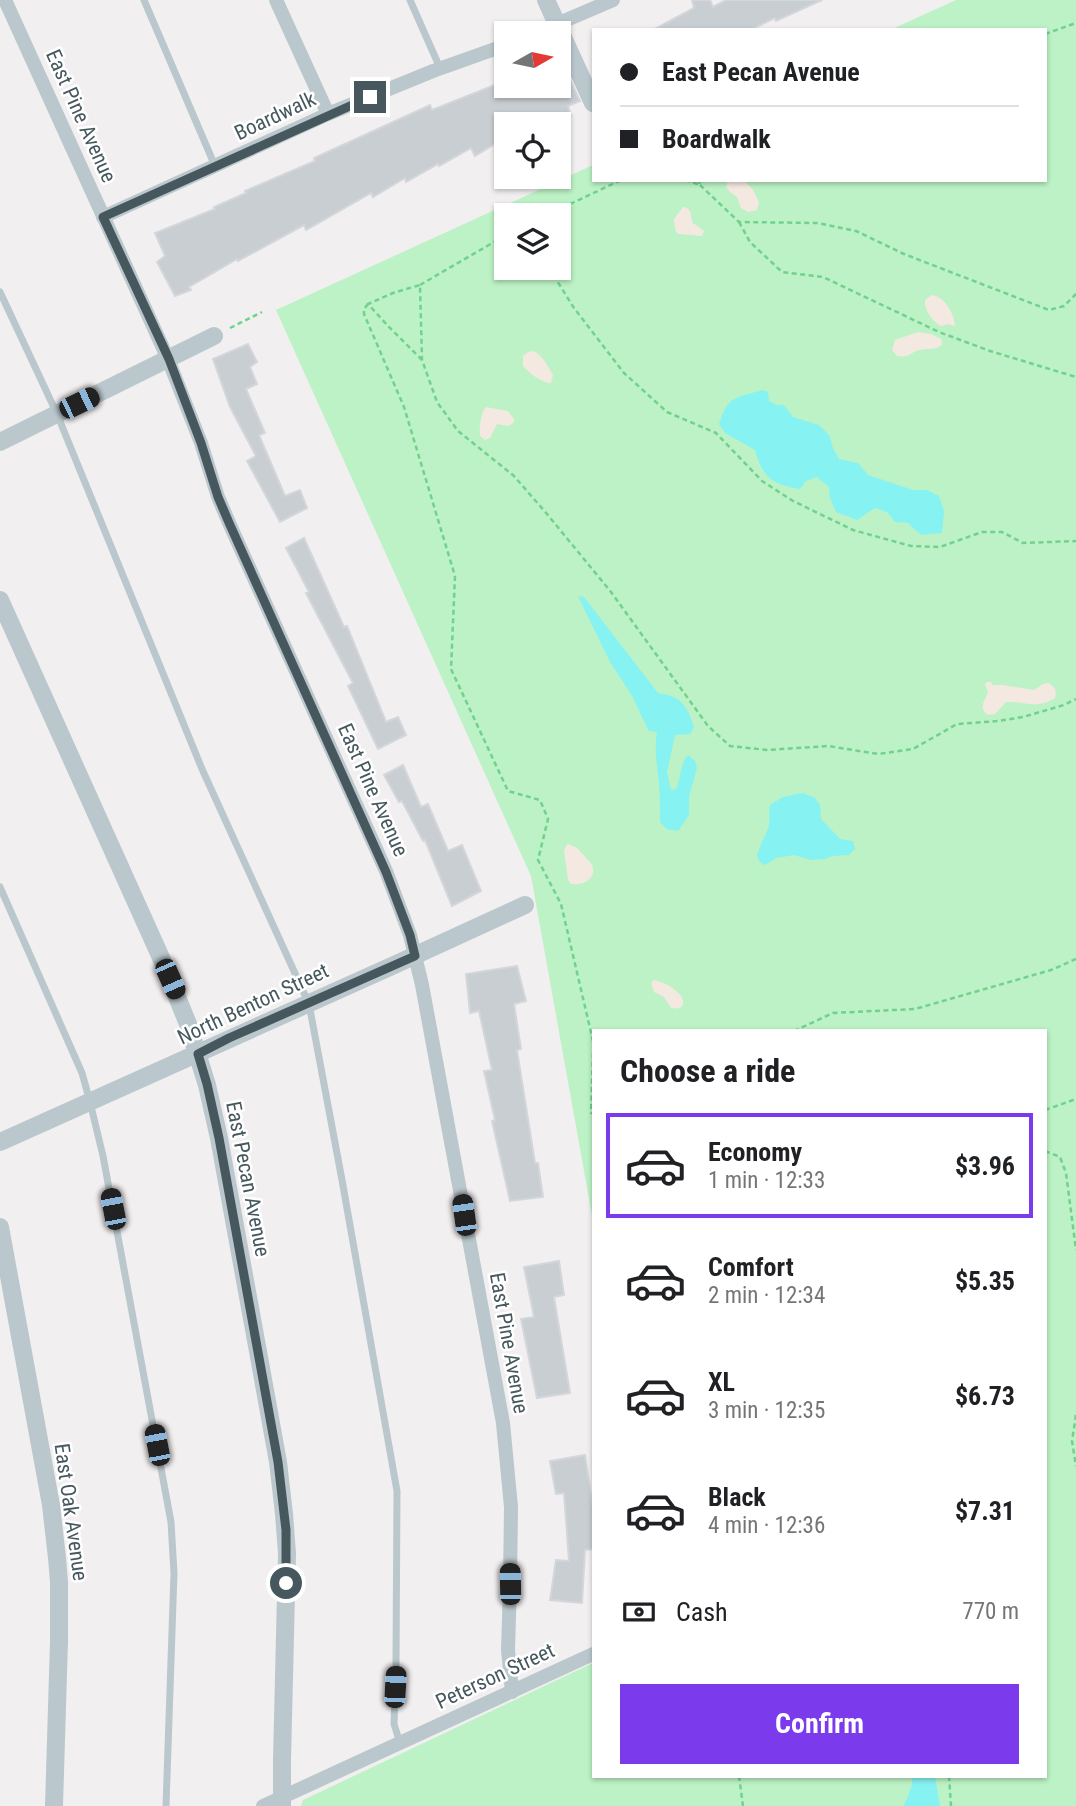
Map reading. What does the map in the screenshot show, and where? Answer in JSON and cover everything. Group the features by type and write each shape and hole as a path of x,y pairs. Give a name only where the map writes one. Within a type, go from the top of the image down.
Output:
{"street":[{"name":"East Pine Avenue","path":"5,0 169,359 218,497 386,872 410,935 422,985 503,1423 511,1507 508,1650 512,1692"},
{"path":"276,0 328,114"},
{"path":"546,0 556,21"},
{"path":"565,21 613,0"},
{"name":"Boardwalk","path":"103,217 328,114 440,68 494,49"},
{"path":"571,53 592,101"},
{"path":"0,442 215,336"},
{"name":"East Pecan Avenue","path":"0,600 162,960 188,1024 207,1084 219,1138 283,1503 287,1553 283,1802"},
{"name":"North Benton Street","path":"0,1142 525,905"},
{"name":"East Oak Avenue","path":"0,1227 51,1506 57,1558 59,1641 54,1806"},
{"name":"Peterson Street","path":"263,1806 283,1802 400,1743 592,1654"}],"lane":[{"path":"144,0 215,166"},
{"path":"410,0 440,68"},
{"path":"0,292 57,414 202,769 309,1004 397,1491 394,1724 400,1743"},
{"path":"0,887 82,1073 90,1102 103,1156 171,1522 174,1573 166,1806"}],"path":[{"path":"1047,33 1076,23"},
{"path":"571,204 617,182"},
{"path":"691,182 700,185 739,222 750,242 782,272 823,277 939,332 989,351 1076,377"},
{"path":"739,222 818,223 856,231 904,254 1049,310 1063,306 1076,294"},
{"path":"494,242 420,285 368,304 364,314 404,407 455,576 451,669 508,791 540,800 548,819 538,860 561,904 592,1037"},
{"path":"556,280 574,308 624,373 667,412 716,433 762,481 793,501 853,530 911,546 940,547 982,532 1002,532 1023,542 1076,541"},
{"path":"420,285 422,360 437,402 458,431 514,477 547,514 611,592 708,726 730,746 767,750 828,746 878,754 913,749 957,724 1023,717 1076,699"},
{"path":"368,304 422,360"},
{"path":"215,336 262,312"},
{"path":"798,1029 833,1013 915,1009 1051,970 1076,959"},
{"path":"592,1083 592,1113"},
{"path":"1047,1109 1076,1099"},
{"path":"1047,1152 1060,1157 1066,1173 1076,1250"},
{"path":"1076,1415 1072,1441 1076,1466"},
{"path":"739,1778 743,1806"},
{"path":"949,1778 951,1806"}],"green space":[{"path":"956,0 1076,0 1076,1806 301,1806 303,1800 592,1663 592,1778 1047,1778 1047,1029 592,1029 592,1215 531,876 276,310 494,210 494,280 571,280 571,203 510,203 541,189 571,189 571,175 592,165 592,182 1047,182 1047,28 894,28"}],"sand":[{"path":"727,182 746,182 759,202 757,210 748,212 741,208 737,197 726,187"},
{"path":"683,207 690,211 693,223 704,231 702,236 676,232 674,219"},
{"path":"932,295 948,306 955,326 941,326 935,322 926,308 925,300"},
{"path":"918,332 941,339 942,345 919,350 907,356 897,356 892,350 895,340"},
{"path":"533,351 542,358 553,375 551,383 536,377 523,366 523,356"},
{"path":"486,407 508,411 514,422 509,426 497,424 490,438 485,440 480,436 480,429"},
{"path":"987,682 1034,690 1048,683 1054,687 1056,695 1042,704 1006,702 995,714 988,715 983,707 988,692 985,684"},
{"path":"567,844 577,848 592,865 593,874 584,883 571,884 568,880 564,850"},
{"path":"654,980 669,985 679,994 683,1000 680,1008 671,1008 664,997 654,992 651,983"}],"water":[{"path":"762,390 768,392 769,401 784,405 793,417 819,425 829,435 839,459 858,463 868,475 913,490 927,490 939,496 944,511 942,533 921,535 908,523 895,522 887,512 875,508 857,520 836,512 829,487 817,477 806,481 800,489 782,485 770,478 761,467 755,450 725,433 719,424 730,402"},
{"path":"578,596 584,597 658,693 678,700 689,713 694,727 690,734 675,735 667,772 671,790 676,789 688,755 695,761 697,768 689,797 689,815 678,831 667,829 660,822 657,732 649,731 631,694 610,662"},
{"path":"803,793 815,798 820,805 821,819 840,839 853,841 855,849 849,855 825,859 811,860 794,855 776,858 765,865 757,856 769,825 770,805 783,797"},
{"path":"935,1778 940,1806 904,1806 912,1780"}],"building":[{"path":"692,0 710,0 713,7 726,0 822,0 754,28 657,28 694,8"},
{"path":"571,82 580,101 568,106 570,112 494,112 494,144 475,156 471,148 406,182 405,178 373,197 371,193 306,230 304,225 238,261 237,259 189,287 191,290 175,296 157,262 165,256 155,233 215,209 214,207 246,193 245,191 315,161 314,158 430,105 432,110 494,85 494,98 571,98"},
{"path":"248,344 257,362 250,367 257,384 246,389 265,433 259,435 285,496 300,490 307,508 280,522 247,461 256,456 230,407 213,359"},
{"path":"304,538 344,627 347,626 386,722 398,717 406,735 378,749 348,686 353,683 286,548"},
{"path":"403,765 421,807 428,804 448,851 462,845 481,891 452,906 425,840 423,841 402,801 399,802 384,775"},
{"path":"517,966 526,1001 514,1004 521,1049 517,1050 543,1197 510,1201 484,1071 492,1070 479,1011 470,1013 466,974"},
{"path":"559,1261 564,1295 554,1297 570,1393 537,1398 521,1319 534,1317 524,1267"},
{"path":"585,1455 592,1502 592,1549 585,1550 582,1603 550,1600 556,1560 569,1561 564,1493 556,1494 550,1461"}],"route":[{"path":"286,1583 286,1530 278,1462 219,1138 198,1054 415,956 410,935 362,815 230,525 169,359 103,217 370,97"}]}
